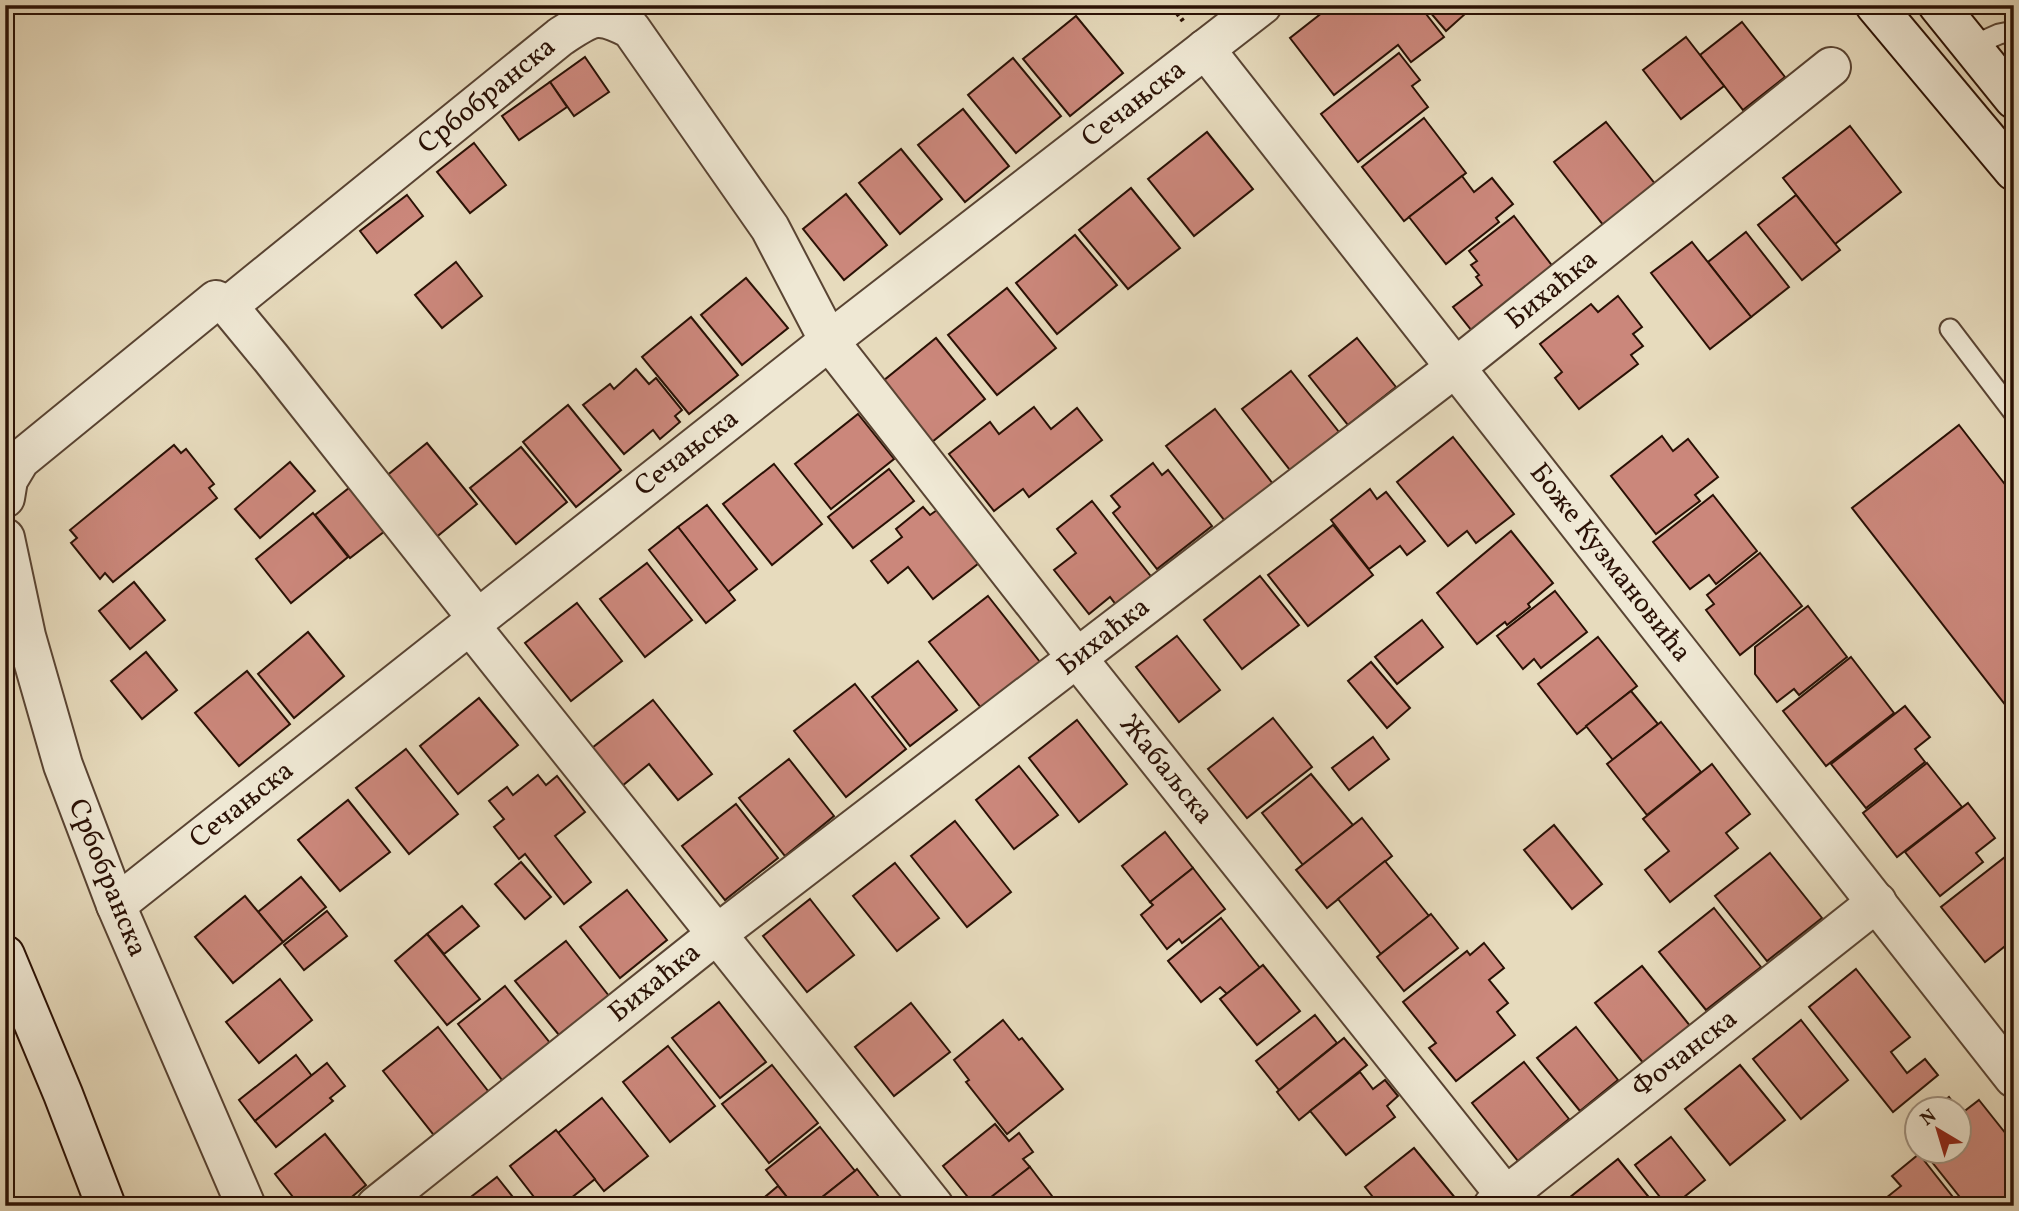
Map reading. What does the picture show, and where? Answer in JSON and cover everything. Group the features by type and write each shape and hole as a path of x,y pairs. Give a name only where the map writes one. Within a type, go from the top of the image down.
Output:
{"street":[{"name":"Сечањска","path":"116,905 829,341 1262,5"},
{"path":"1875,5 2014,171"},
{"path":"1938,5 2014,99"},
{"name":"Србобранска","path":"5,498 8,480 20,460 216,300 228,306 560,37 585,21 607,17 631,29 770,228 829,341"},
{"name":"Боже Кузмановића","path":"1205,49 2014,1078"},
{"name":"Бихаћка","path":"376,1206 717,934 1455,367 1831,67"},
{"path":"228,306 717,934 934,1206"},
{"name":"Жабаљска","path":"829,341 1499,1201"},
{"name":"Србобранска","path":"5,538 26,636 63,765 116,905 246,1206"},
{"name":"Фочанска","path":"1499,1201 1877,902"},
{"path":"5,955 106,1206"}],"lane":[{"path":"1972,46 1999,34 2014,31"},
{"path":"1950,329 2014,414"}],"building":[{"path":"1332,5 1363,5 1365,9 1370,5 1419,5 1444,37 1411,62 1398,45 1334,95 1290,38"},
{"path":"1424,5 1465,5 1461,9 1465,14 1446,31"},
{"path":"1076,16 1123,73 1070,116 1023,59"},
{"path":"1742,22 1785,77 1743,110 1700,55"},
{"path":"1686,37 1724,86 1681,119 1643,70"},
{"path":"1399,53 1420,80 1412,86 1428,107 1358,162 1321,114"},
{"path":"585,57 609,92 574,116 550,82"},
{"path":"1013,58 1061,116 1016,153 968,95"},
{"path":"550,82 567,107 519,140 502,116"},
{"path":"963,109 1009,166 965,202 918,145"},
{"path":"1424,118 1466,173 1404,221 1362,167"},
{"path":"1606,122 1656,185 1604,226 1554,162"},
{"path":"1850,126 1901,192 1835,244 1783,178"},
{"path":"1207,132 1253,189 1194,236 1148,179"},
{"path":"474,143 506,185 470,213 437,172"},
{"path":"901,149 942,199 900,234 859,183"},
{"path":"1462,176 1474,192 1492,178 1513,204 1496,218 1499,222 1446,264 1409,217"},
{"path":"1131,188 1180,248 1128,289 1079,230"},
{"path":"846,194 887,245 844,280 803,229"},
{"path":"407,195 423,216 377,253 360,231"},
{"path":"1796,195 1840,250 1802,280 1758,225"},
{"path":"1514,216 1557,272 1476,336 1453,307 1482,285 1476,277 1479,275 1471,265 1477,261 1469,251"},
{"path":"1746,232 1789,287 1751,317 1708,262"},
{"path":"1075,235 1117,285 1057,334 1016,283"},
{"path":"1692,242 1751,317 1710,349 1651,273"},
{"path":"456,262 482,296 442,328 415,295"},
{"path":"746,278 788,328 742,365 701,315"},
{"path":"1007,288 1056,348 997,395 948,335"},
{"path":"1618,296 1642,327 1633,334 1643,346 1631,355 1638,364 1579,409 1555,378 1562,372 1540,344 1591,304 1598,312"},
{"path":"691,317 738,375 689,414 642,357"},
{"path":"936,338 985,399 932,442 883,381"},
{"path":"1357,338 1396,387 1348,425 1309,376"},
{"path":"636,369 649,384 656,378 682,410 675,416 680,422 660,439 653,430 624,454 583,405 610,384 614,389"},
{"path":"1291,371 1339,432 1290,470 1242,409"},
{"path":"568,405 621,470 576,507 523,442"},
{"path":"1034,407 1051,429 1077,408 1102,440 1029,497 1023,489 994,511 949,454 990,422 999,434"},
{"path":"1215,409 1273,484 1225,521 1166,446"},
{"path":"858,414 894,459 831,509 795,464"},
{"path":"1959,425 2014,496 2014,716 1852,508"},
{"path":"1662,436 1673,451 1688,439 1718,477 1695,495 1700,501 1656,534 1611,476"},
{"path":"1453,437 1514,514 1476,543 1467,531 1448,546 1397,482"},
{"path":"427,443 477,504 429,543 379,482"},
{"path":"174,445 181,453 186,449 214,484 209,488 217,498 113,582 105,573 100,579 71,543 77,538 70,530"},
{"path":"521,447 567,502 516,544 470,488"},
{"path":"290,462 315,491 260,538 235,509"},
{"path":"1153,463 1162,475 1168,470 1212,526 1157,569 1113,513 1120,507 1111,496"},
{"path":"774,464 822,524 772,565 723,504"},
{"path":"889,469 914,501 853,548 828,517"},
{"path":"359,480 394,524 350,558 315,515"},
{"path":"1370,489 1377,499 1386,492 1425,541 1407,555 1400,546 1369,569 1331,520"},
{"path":"1713,495 1757,551 1716,584 1709,575 1690,589 1653,542"},
{"path":"1092,501 1153,579 1117,606 1110,597 1089,614 1054,570 1076,553 1057,529"},
{"path":"707,505 757,569 728,592 678,527"},
{"path":"923,507 930,515 937,510 979,563 933,599 908,567 888,583 871,561 902,537 896,529"},
{"path":"313,513 348,557 291,603 256,559"},
{"path":"1333,525 1373,575 1308,626 1268,575"},
{"path":"678,527 735,600 706,623 649,550"},
{"path":"1511,531 1553,583 1528,604 1530,607 1477,644 1437,593"},
{"path":"1760,553 1802,606 1740,655 1706,610 1714,604 1707,595"},
{"path":"647,563 692,620 645,657 600,599"},
{"path":"1260,576 1299,625 1242,669 1204,620"},
{"path":"134,582 165,620 130,649 99,611"},
{"path":"1555,591 1587,632 1541,668 1534,659 1523,669 1497,636"},
{"path":"988,596 1040,662 982,709 929,642"},
{"path":"577,603 622,661 571,701 525,643"},
{"path":"1808,606 1847,657 1799,695 1794,689 1777,702 1755,674 1755,647"},
{"path":"1422,620 1443,647 1397,684 1375,657"},
{"path":"308,632 344,676 294,718 258,674"},
{"path":"1177,636 1220,690 1179,722 1136,667"},
{"path":"1598,637 1637,686 1577,734 1538,684"},
{"path":"146,652 177,690 142,719 111,681"},
{"path":"1851,657 1894,713 1826,766 1783,711"},
{"path":"918,661 957,710 910,746 872,697"},
{"path":"1371,662 1410,708 1387,728 1348,681"},
{"path":"247,671 290,724 239,766 195,713"},
{"path":"855,684 906,749 846,797 794,731"},
{"path":"1631,691 1658,724 1613,760 1586,726"},
{"path":"479,698 518,745 458,794 420,746"},
{"path":"653,700 712,774 678,800 649,764 622,786 592,748"},
{"path":"1905,706 1930,737 1915,749 1925,762 1866,808 1831,764"},
{"path":"1273,718 1312,767 1247,818 1208,769"},
{"path":"1077,720 1127,784 1079,822 1029,758"},
{"path":"1661,722 1701,772 1647,815 1607,764"},
{"path":"1373,737 1389,759 1349,790 1332,768"},
{"path":"406,749 458,814 409,854 356,788"},
{"path":"789,759 834,816 785,856 739,798"},
{"path":"1927,763 1962,807 1897,857 1863,813"},
{"path":"1712,764 1750,814 1726,833 1738,848 1670,902 1645,870 1669,851 1643,819"},
{"path":"1019,766 1058,815 1014,849 976,800"},
{"path":"1311,774 1353,825 1303,865 1262,813"},
{"path":"538,775 546,785 557,776 585,812 555,836 591,882 564,904 525,854 519,859 494,827 504,819 489,801 507,787 513,795"},
{"path":"348,800 390,852 340,891 298,840"},
{"path":"1968,803 1995,838 1976,853 1983,862 1940,896 1905,852"},
{"path":"736,804 778,858 725,900 682,846"},
{"path":"1362,818 1392,856 1327,908 1296,870"},
{"path":"955,821 1011,892 967,927 911,856"},
{"path":"1554,825 1602,884 1572,909 1524,850"},
{"path":"1165,832 1193,868 1150,902 1122,866"},
{"path":"1770,853 1822,918 1767,961 1715,896"},
{"path":"2005,857 2014,869 2014,939 1985,962 1941,907"},
{"path":"1385,861 1429,916 1381,954 1338,899"},
{"path":"521,862 551,897 525,919 495,884"},
{"path":"895,863 939,918 897,951 853,896"},
{"path":"1193,868 1225,909 1182,943 1179,939 1167,949 1141,915 1153,905 1150,902"},
{"path":"301,877 326,907 283,942 258,912"},
{"path":"627,890 667,940 620,978 580,927"},
{"path":"245,896 283,942 233,983 195,937"},
{"path":"810,899 854,955 807,992 763,936"},
{"path":"462,906 479,926 444,954 427,934"},
{"path":"1714,908 1761,967 1706,1010 1659,952"},
{"path":"327,911 347,936 304,970 284,945"},
{"path":"1431,914 1458,948 1404,991 1377,957"},
{"path":"1221,918 1260,968 1227,994 1220,987 1201,1002 1168,961"},
{"path":"427,934 480,999 447,1025 395,961"},
{"path":"566,941 609,996 559,1035 515,981"},
{"path":"1484,943 1504,968 1489,980 1508,1003 1497,1012 1515,1035 1456,1081 1429,1048 1436,1043 1403,1002 1467,951 1470,955"},
{"path":"1263,965 1300,1011 1257,1045 1220,999"},
{"path":"1642,966 1691,1027 1644,1064 1595,1003"},
{"path":"1856,969 1910,1037 1891,1052 1907,1073 1925,1059 1938,1075 1912,1096 1904,1096 1904,1103 1893,1112 1809,1007"},
{"path":"280,979 312,1020 259,1063 226,1022"},
{"path":"505,986 554,1048 506,1085 458,1024"},
{"path":"719,1002 766,1062 720,1098 672,1038"},
{"path":"911,1003 950,1052 894,1096 855,1047"},
{"path":"1315,1015 1337,1043 1279,1090 1256,1061"},
{"path":"1003,1020 1019,1040 1022,1038 1063,1089 1007,1134 966,1082 969,1080 954,1060"},
{"path":"1801,1020 1848,1080 1801,1119 1753,1059"},
{"path":"438,1027 492,1096 437,1139 383,1071"},
{"path":"1576,1027 1618,1080 1580,1111 1537,1058"},
{"path":"1344,1038 1367,1065 1299,1120 1277,1092"},
{"path":"668,1046 715,1106 670,1142 623,1082"},
{"path":"296,1055 312,1076 255,1121 239,1100"},
{"path":"1524,1062 1569,1119 1518,1161 1472,1103"},
{"path":"327,1063 345,1086 330,1098 333,1101 276,1147 255,1121"},
{"path":"772,1065 818,1123 769,1163 722,1104"},
{"path":"1740,1065 1785,1120 1730,1165 1685,1109"},
{"path":"1360,1072 1373,1089 1385,1080 1398,1096 1387,1106 1395,1117 1346,1155 1310,1111"},
{"path":"602,1098 648,1156 604,1191 558,1133"},
{"path":"1979,1100 2014,1144 2014,1190 1994,1206 1967,1206 1935,1166 1974,1166 1974,1104"},
{"path":"995,1124 1009,1141 1019,1133 1033,1152 1023,1159 1030,1167 981,1206 975,1206 943,1166"},
{"path":"820,1127 855,1171 811,1206 794,1206 766,1170"},
{"path":"556,1130 595,1179 561,1206 541,1206 510,1166"},
{"path":"325,1134 366,1185 341,1206 300,1206 275,1174"},
{"path":"1671,1137 1705,1180 1673,1206 1667,1206 1635,1165"},
{"path":"1414,1148 1460,1206 1380,1206 1365,1187"},
{"path":"1618,1159 1656,1206 1576,1206 1569,1198"},
{"path":"1904,1166 1928,1166 1960,1206 1876,1206 1901,1186 1892,1176"},
{"path":"1030,1167 1052,1196 1040,1206 990,1206 986,1201"},
{"path":"857,1169 886,1206 811,1206 855,1171"},
{"path":"497,1177 520,1206 460,1206 463,1203"},
{"path":"778,1186 794,1206 754,1206"}]}
